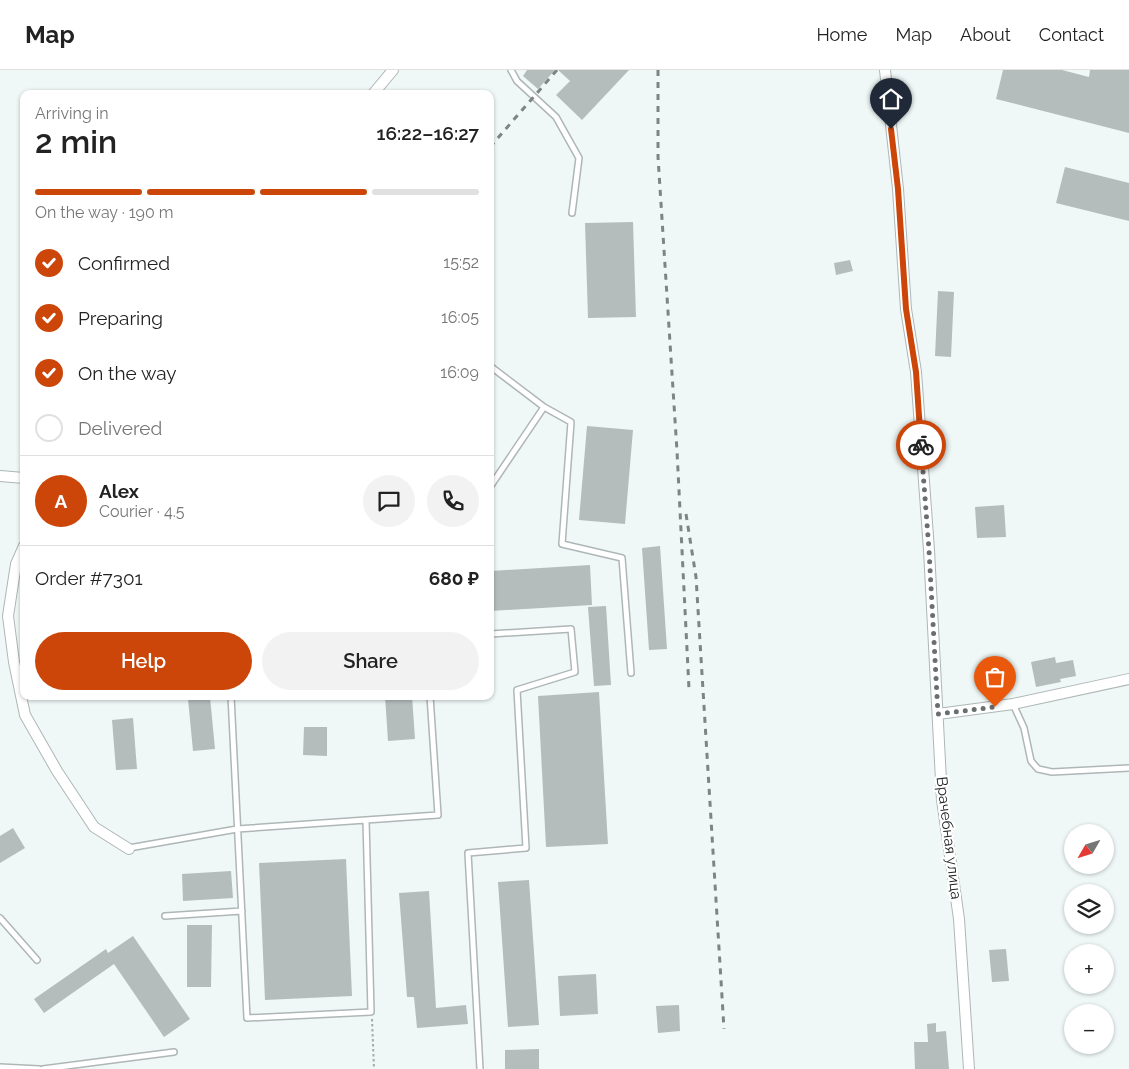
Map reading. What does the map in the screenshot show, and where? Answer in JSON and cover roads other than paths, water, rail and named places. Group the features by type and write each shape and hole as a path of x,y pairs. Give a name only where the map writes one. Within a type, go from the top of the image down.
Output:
{"street":[{"path":"376,90 393,70"},
{"name":"Врачебная улица","path":"885,70 898,189 906,309 916,372 929,550 942,800 959,919 972,1067"},
{"path":"0,476 20,478"},
{"path":"20,555 16,564 8,616 20,690"},
{"path":"938,714 1013,704 1129,679"},
{"path":"22,700 25,714 57,771 94,827 129,848"}],"lane":[{"path":"511,70 517,81 556,117 579,158 572,213"},
{"path":"494,369 544,407 571,422 562,544 622,558 630,673"},
{"path":"494,481 544,407"},
{"path":"480,1069 468,853 526,848 517,690 575,672 571,629 494,634"},
{"path":"231,700 247,1018 371,1012 366,820"},
{"path":"129,848 237,828 438,814 430,700"},
{"path":"1013,704 1024,728 1031,761 1038,769 1052,772 1129,768"},
{"path":"165,916 242,911"},
{"path":"0,918 37,960"},
{"path":"0,1067 41,1069 174,1052"}],"railway":[{"path":"494,142 557,70"},
{"path":"658,70 658,157 677,451 689,689"},
{"path":"686,514 696,577 724,1029"}]}
